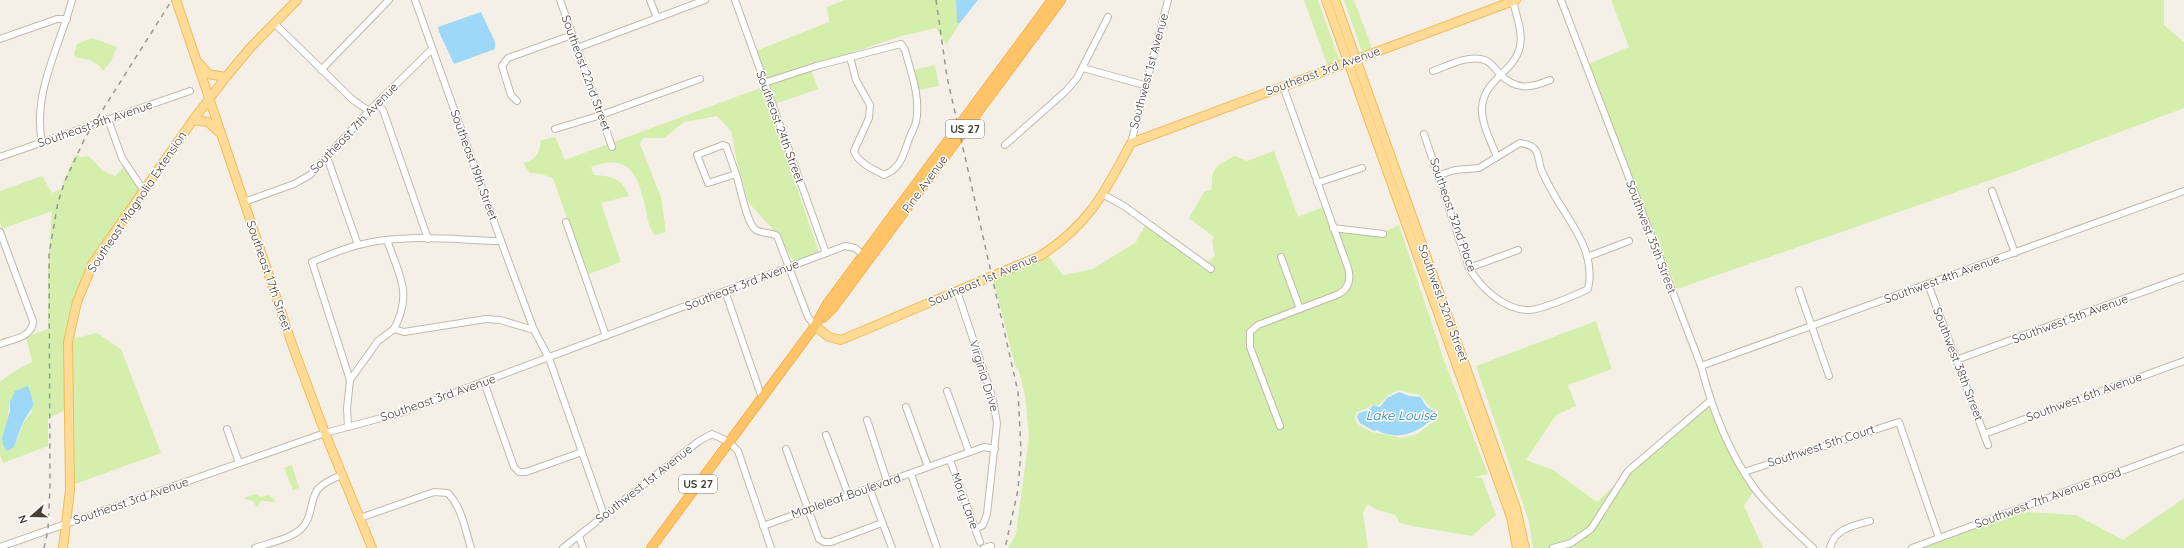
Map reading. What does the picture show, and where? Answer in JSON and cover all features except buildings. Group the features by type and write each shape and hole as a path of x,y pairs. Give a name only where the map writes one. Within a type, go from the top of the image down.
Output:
{"highway":[{"name":"Pine Avenue","path":"651,548 815,326 833,308 866,257 1052,0"},
{"name":"Pine Avenue","path":"866,257 1061,0"}],"main road":[{"name":"Southeast 17th Street","path":"176,0 244,202 325,433 372,548"},
{"name":"Southeast Magnolia Extension","path":"63,548 70,490 68,358 72,321 76,302 93,263 193,120 250,48 297,0"},
{"path":"1326,0 1352,60"},
{"path":"1335,0 1352,60"},
{"name":"Southeast 3rd Avenue","path":"1130,143 1502,2 1514,1"},
{"path":"196,59 208,74 226,77"},
{"name":"Southwest 32nd Street","path":"1352,60 1511,517 1517,548"},
{"name":"Southwest 32nd Street","path":"1352,60 1516,508 1524,548"},
{"path":"193,120 208,122 221,134"},
{"name":"Southeast 1st Avenue","path":"815,326 829,337 841,340 1031,261 1057,245 1084,221 1104,195 1130,143"}],"street":[{"path":"42,143 40,134 41,103 45,81 67,19 72,0"},
{"path":"321,70 389,0"},
{"name":"Southeast 19th Street","path":"415,0 534,330 548,358"},
{"name":"Southeast 22nd Street","path":"560,0 612,147"},
{"path":"650,0 657,18"},
{"path":"577,48 705,0"},
{"name":"Southeast 24th Street","path":"735,0 826,253"},
{"name":"Southwest 1st Avenue","path":"1130,143 1144,85 1168,0"},
{"name":"Southwest 35th Street","path":"1561,0 1701,366 1710,401 1744,472"},
{"path":"1497,157 1484,122 1482,107 1485,93 1491,83 1513,64 1520,47 1521,37 1514,1"},
{"path":"1005,145 1066,91 1083,68 1108,17"},
{"path":"0,40 57,20 67,19"},
{"path":"275,24 353,100 369,111"},
{"path":"517,101 511,95 502,66 504,61 508,58 572,35"},
{"path":"764,83 850,57 901,44 906,56 916,95 916,123 907,143 906,151 892,172 884,174 862,162 856,156 854,151 869,118 870,105 856,80 850,57"},
{"name":"Southeast 7th Avenue","path":"244,202 294,184 310,175 377,102 432,49"},
{"path":"1433,71 1468,59 1482,59 1493,65 1500,74 1513,85 1525,88 1550,80"},
{"path":"1083,68 1144,85"},
{"path":"555,129 601,115 700,79"},
{"path":"1280,426 1250,347 1248,337 1252,330 1258,325 1339,294 1348,286 1349,271 1283,86"},
{"name":"Southeast 9th Avenue","path":"0,158 190,91"},
{"path":"377,102 382,110 428,239"},
{"path":"108,119 122,158 144,191"},
{"name":"Southeast 32nd Place","path":"1424,134 1469,268 1477,282 1508,306 1530,310 1575,295 1588,289 1590,278 1587,257"},
{"path":"1439,175 1456,170 1479,168 1520,143 1529,145 1536,150 1541,169 1553,193 1572,220 1587,257 1629,242"},
{"path":"736,174 708,183 697,155 725,145 736,174 753,228 758,231 777,236 790,266 808,317 815,326"},
{"path":"326,157 358,245"},
{"path":"1317,183 1362,168"},
{"path":"1992,191 2015,253"},
{"name":"Southwest 4th Avenue","path":"1701,366 2184,191"},
{"path":"1104,195 1124,206 1211,269"},
{"path":"566,222 606,336"},
{"path":"1333,228 1383,234"},
{"path":"0,232 3,250 33,321 33,328 30,333 0,344"},
{"path":"348,427 346,413 350,380 312,262 358,245 387,240 428,239 501,241"},
{"path":"350,380 378,342 394,328 400,317 405,290 387,240"},
{"name":"Southeast 3rd Avenue","path":"0,547 325,433 400,413 845,246 851,246 866,257"},
{"path":"1469,268 1518,250"},
{"path":"1281,256 1300,309"},
{"name":"Southwest 5th Avenue","path":"1956,360 2184,277"},
{"name":"Southwest 38th Street","path":"1928,284 1988,445"},
{"path":"1799,290 1829,376"},
{"path":"725,291 762,398"},
{"name":"Virginia Drive","path":"957,291 992,396 997,423 986,520 976,529"},
{"path":"394,328 404,332 486,319 500,320 534,330"},
{"path":"548,358 604,515"},
{"name":"Southwest 6th Avenue","path":"1984,434 2184,361"},
{"path":"484,382 514,467 519,472 526,472 582,452"},
{"path":"947,391 969,452"},
{"path":"1553,548 1571,543 1591,529 1628,471 1710,401"},
{"path":"906,407 928,467"},
{"path":"867,420 887,482"},
{"name":"Southwest 5th Court","path":"1744,472 1899,422 1939,538"},
{"path":"227,429 239,463"},
{"name":"Southwest 1st Avenue","path":"562,548 707,435 719,436 729,442"},
{"path":"826,435 848,494"},
{"path":"729,442 738,451 771,548"},
{"name":"Mapleleaf Boulevard","path":"763,526 848,494 911,474 984,447 995,449"},
{"name":"Southwest 7th Avenue Road","path":"1912,548 1930,545 1939,538 2184,448"},
{"path":"786,449 819,539 824,542 831,542 882,523"},
{"name":"Mary Lane","path":"950,460 980,542"},
{"path":"1744,472 1756,490 1813,548"},
{"path":"911,474 937,548"},
{"path":"255,548 291,535 302,529 309,518 318,490 331,480 342,475"},
{"path":"870,487 892,548"},
{"path":"360,518 434,492 448,493 453,498 463,519 471,548"},
{"path":"1830,548 1834,537 1840,531 1870,521"},
{"path":"579,536 583,548"},
{"path":"984,548 991,546"}],"green space":[{"path":"845,0 956,0 957,22 959,24 946,45 936,28 901,36 810,67 818,89 775,104 756,51 829,22 827,7"},
{"path":"1304,0 1318,0 1340,62 1328,67"},
{"path":"1344,0 1354,0 1372,48 1362,52"},
{"path":"1611,0 2164,0 2164,25 2184,42 2184,108 2008,174 1677,289 1584,66 1629,47"},
{"path":"92,38 117,47 111,61 103,71 95,62 88,59 77,58 74,54 77,44"},
{"path":"935,65 939,86 918,90 914,70"},
{"path":"763,87 819,253 794,262 776,233 748,202 737,162 731,131 717,116 684,122 664,138 643,138 640,144 661,197 666,232 655,235 651,229 640,187 636,177 630,170 624,165 615,163 605,163 591,167 594,175 611,177 620,182 629,196 601,203 621,262 589,274 553,178 541,174 530,173 523,163 534,158 540,149 541,140 555,137 565,160"},
{"path":"1274,151 1298,217 1323,207 1347,272 1346,285 1341,291 1253,325 1248,330 1256,329 1350,289 1352,270 1337,231 1385,236 1386,232 1353,228 1386,231 1399,225 1445,363 1488,474 1474,477 1482,478 1496,515 1472,536 1400,523 1395,515 1375,509 1368,504 1363,513 1368,548 1008,548 1016,534 1029,437 1025,395 1018,368 1016,369 993,279 1047,254 1063,275 1093,269 1136,242 1145,225 1201,267 1215,256 1212,242 1214,237 1189,218 1204,192 1212,189 1213,176 1216,168 1235,156 1247,161","holes":["1398,390 1420,395 1432,409 1437,410 1438,413 1437,419 1417,434 1402,438 1372,432 1356,423 1355,416 1357,412 1368,408 1371,405 1379,405 1387,396"]},
{"path":"75,155 82,157 89,156 103,171 115,176 125,166 141,190 74,301 66,409 48,419 48,446 3,463 0,455 0,382 16,370 32,362 26,337 48,329 48,270 52,211 2,229 0,222 0,191 42,176 52,193 61,189","holes":["10,402 33,411 24,422 14,447 7,421"]},
{"path":"1596,321 1612,369 1568,385 1576,406 1556,415 1526,460 1553,470 1597,502 1711,395 1733,453 1753,492 1744,506 1763,548 1533,548 1529,522 1476,366"},
{"path":"97,333 121,349 161,453 72,485 72,336 76,338"},
{"path":"292,465 299,488 293,490 284,468"},
{"path":"255,494 261,497 268,495 274,499 275,502 261,501 257,507 252,501 244,498"},
{"path":"2184,498 2184,548 1907,548 1990,518 2027,512 2076,515 2123,540"}],"water":[{"path":"956,0 978,0 959,24 957,22"},
{"path":"481,12 495,42 495,49 454,64 438,27"},
{"path":"28,386 33,406 26,417 14,447 7,451 3,445 2,438 10,411 10,402 15,391"},
{"name":"Lake Louise","path":"1399,392 1409,396 1421,397 1426,406 1435,411 1437,414 1421,428 1403,435 1390,435 1377,430 1374,431 1360,423 1357,417 1359,413 1369,410 1373,405 1380,407 1387,398"}],"railway":[{"path":"44,548 48,530 50,485 49,254 58,202 65,181 85,138 172,0"},
{"path":"936,0 947,77 1018,392 1021,450 1018,490 1005,548"}]}
